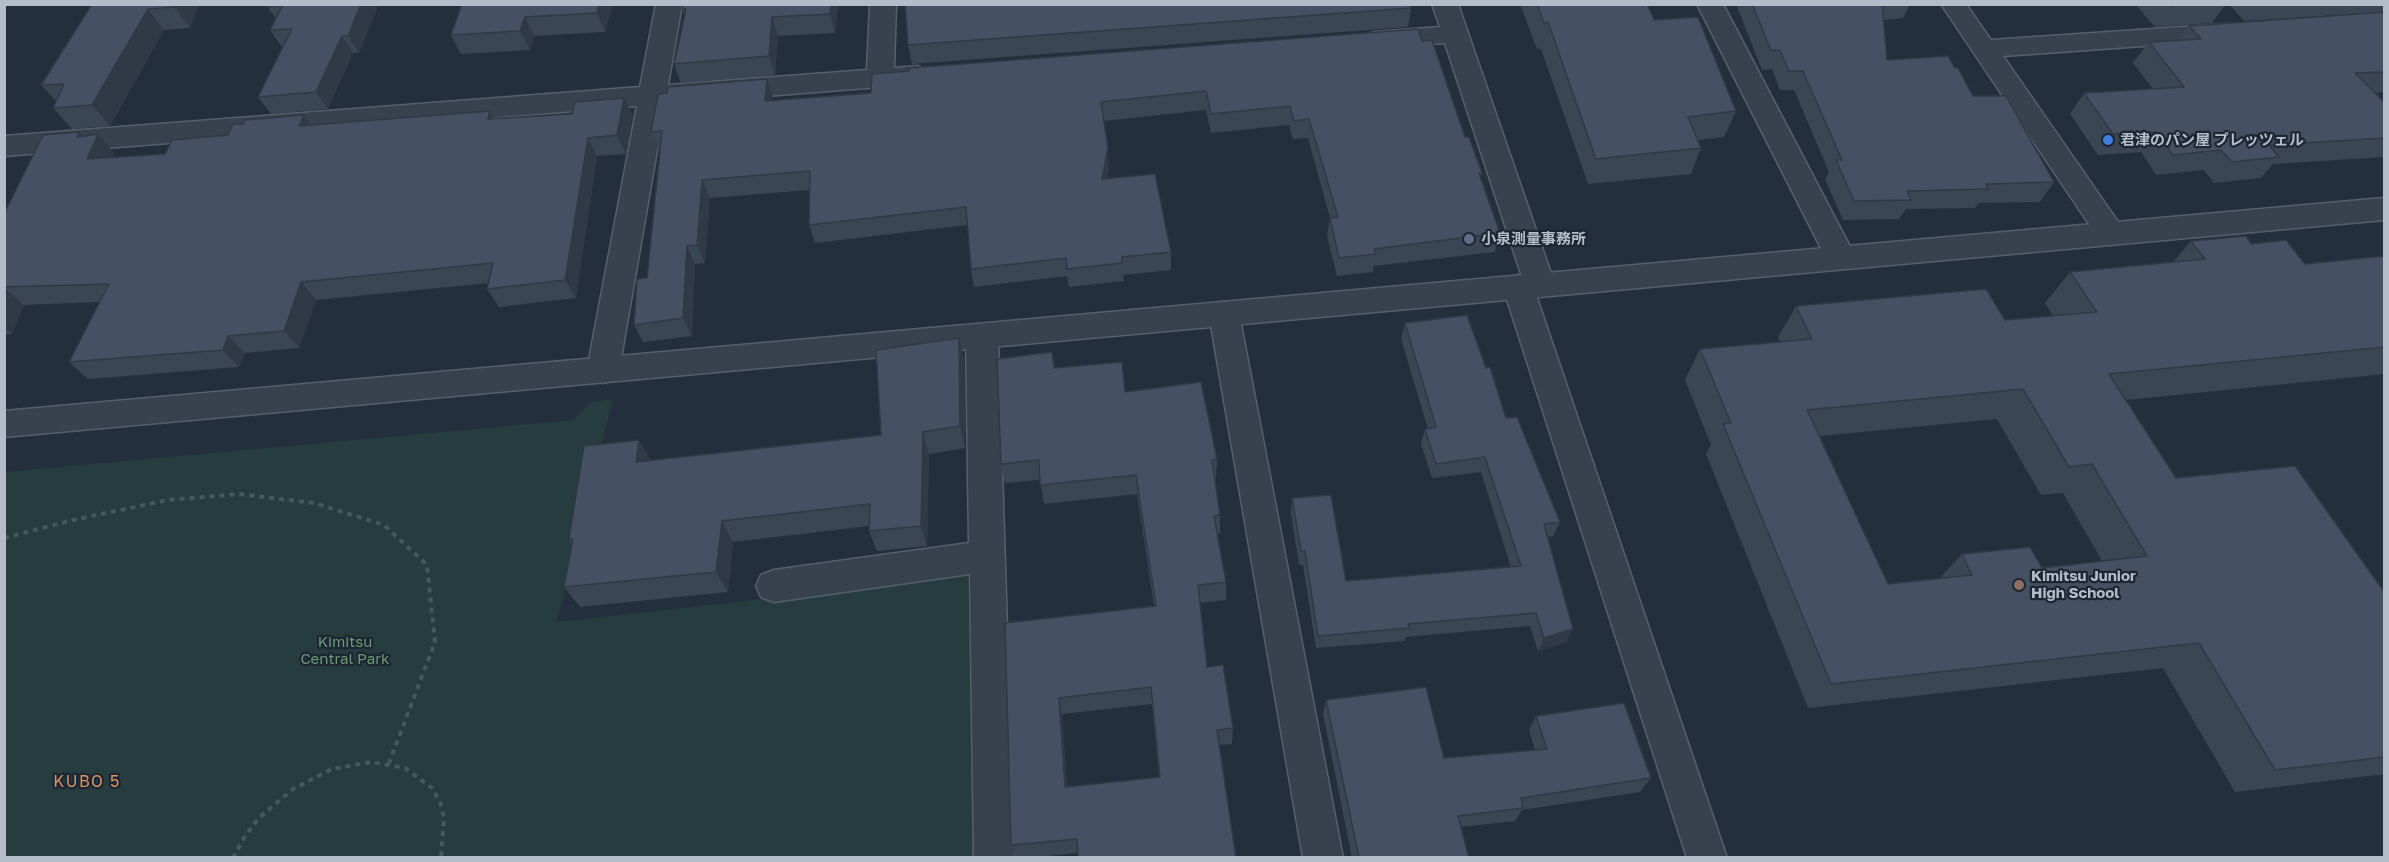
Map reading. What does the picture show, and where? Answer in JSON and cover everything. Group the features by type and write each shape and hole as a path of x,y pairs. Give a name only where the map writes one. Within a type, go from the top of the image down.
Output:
{"street":[{"path":"603,370 669,4"},
{"path":"880,78 883,4"},
{"path":"1445,4 1529,286 1707,858"},
{"path":"1710,4 1841,258"},
{"path":"1953,4 2111,234"},
{"path":"1984,49 2241,31 2218,11"},
{"path":"1349,42 1455,33"},
{"path":"4,146 939,73"},
{"path":"4,424 2385,209"},
{"path":"1224,314 1323,858"},
{"path":"982,336 994,858"},
{"path":"774,586 988,556"}],"path":[{"path":"4,538 73,520 168,500 239,494 314,503 384,525 427,565 435,642 389,763"},
{"path":"233,858 245,836 260,818 293,789 313,778 342,767 371,762 389,763 405,768 432,788 440,802 444,827 441,858"}],"green space":[{"name":"Kimitsu Central Park","path":"613,399 557,622 968,576 976,857 5,858 5,472 573,420 591,402"}],"building":[{"path":"92,4 175,4 174,7 148,9 92,105 53,108 64,84 41,85"},
{"path":"269,4 361,4 348,36 342,36 316,92 258,97 292,29 270,30 283,5 268,7"},
{"path":"462,4 599,4 597,13 525,17 520,31 451,35"},
{"path":"683,4 831,4 830,14 772,17 769,56 674,64 686,9 682,9"},
{"path":"905,4 1410,4 1411,8 908,45"},
{"path":"1537,4 1647,4 1654,20 1698,17 1736,111 1688,117 1701,148 1596,159 1548,22 1544,23"},
{"path":"1752,4 1882,4 1887,60 1948,56 1955,68 1958,68 1973,96 2006,96 2054,182 1986,184 1988,189 1907,191 1911,200 1854,201 1836,160 1842,160 1803,71 1789,71 1780,50 1771,50"},
{"path":"2385,12 2385,72 2355,73 2385,103 2385,138 2269,145 2279,157 2232,162 2221,150 2173,155 2157,132 2113,134 2084,93 2184,87 2149,42 2201,39 2189,26"},
{"path":"1418,29 1422,41 1432,40 1465,137 1469,137 1482,173 1479,173 1500,233 1374,249 1376,254 1339,258 1330,218 1338,217 1309,119 1294,121 1290,106 1211,114 1206,91 1101,102 1108,148 1102,179 1155,174 1171,252 1122,257 1122,263 1067,269 1066,258 971,269 966,207 809,225 810,171 702,180 697,245 687,246 683,318 634,325 637,279 647,278 662,131 651,132 658,94 667,93 668,87 767,79 765,101 871,93 872,74 909,71 909,68"},
{"path":"624,98 617,135 588,138 565,280 487,289 493,263 301,282 284,331 228,336 223,350 69,362 109,284 4,287 4,214 43,135 79,132 77,137 98,134 87,159 165,154 172,140 228,135 233,124 243,124 245,120 304,115 299,126 489,111 488,119 572,114 575,102"},
{"path":"2246,236 2251,244 2286,240 2305,264 2385,256 2385,347 2109,374 2176,478 2295,466 2385,593 2385,757 2275,770 2199,643 1831,684 1723,424 1731,423 1700,349 1812,339 1796,306 1986,289 2005,320 2097,312 2070,272 2205,259 2191,241","holes":["2023,389 2069,467 2092,464 2147,556 2042,568 2030,547 1962,554 1972,575 1888,584 1807,410"]},
{"path":"1467,315 1486,368 1490,367 1506,418 1517,417 1560,522 1544,524 1573,629 1544,638 1536,613 1408,624 1409,628 1318,636 1305,551 1301,551 1292,498 1331,495 1346,581 1521,566 1485,457 1436,464 1425,429 1436,427 1405,323"},
{"path":"959,338 960,426 923,432 921,526 869,531 870,504 722,521 716,572 564,587 573,539 569,539 584,446 639,440 636,462 881,435 876,350"},
{"path":"1052,352 1054,368 1122,362 1125,392 1201,382 1217,459 1212,460 1220,515 1214,516 1226,582 1198,585 1207,667 1223,665 1233,728 1217,730 1236,858 1078,858 1077,839 1011,845 1005,623 1156,606 1136,475 1040,485 1039,460 1001,464 997,359","holes":["1151,687 1160,777 1065,787 1059,698"]},
{"path":"1426,687 1444,758 1547,749 1536,716 1624,703 1651,778 1521,798 1523,808 1458,816 1469,858 1359,858 1326,700"}],"place":[{"name":"君津のパン屋 プレッツェル","path":"2108,140"},
{"name":"小泉測量事務所","path":"1469,239"},
{"name":"Kimitsu Junior High School","path":"2019,585"}],"district":[{"name":"KUBO 5","path":"87,782"}]}
